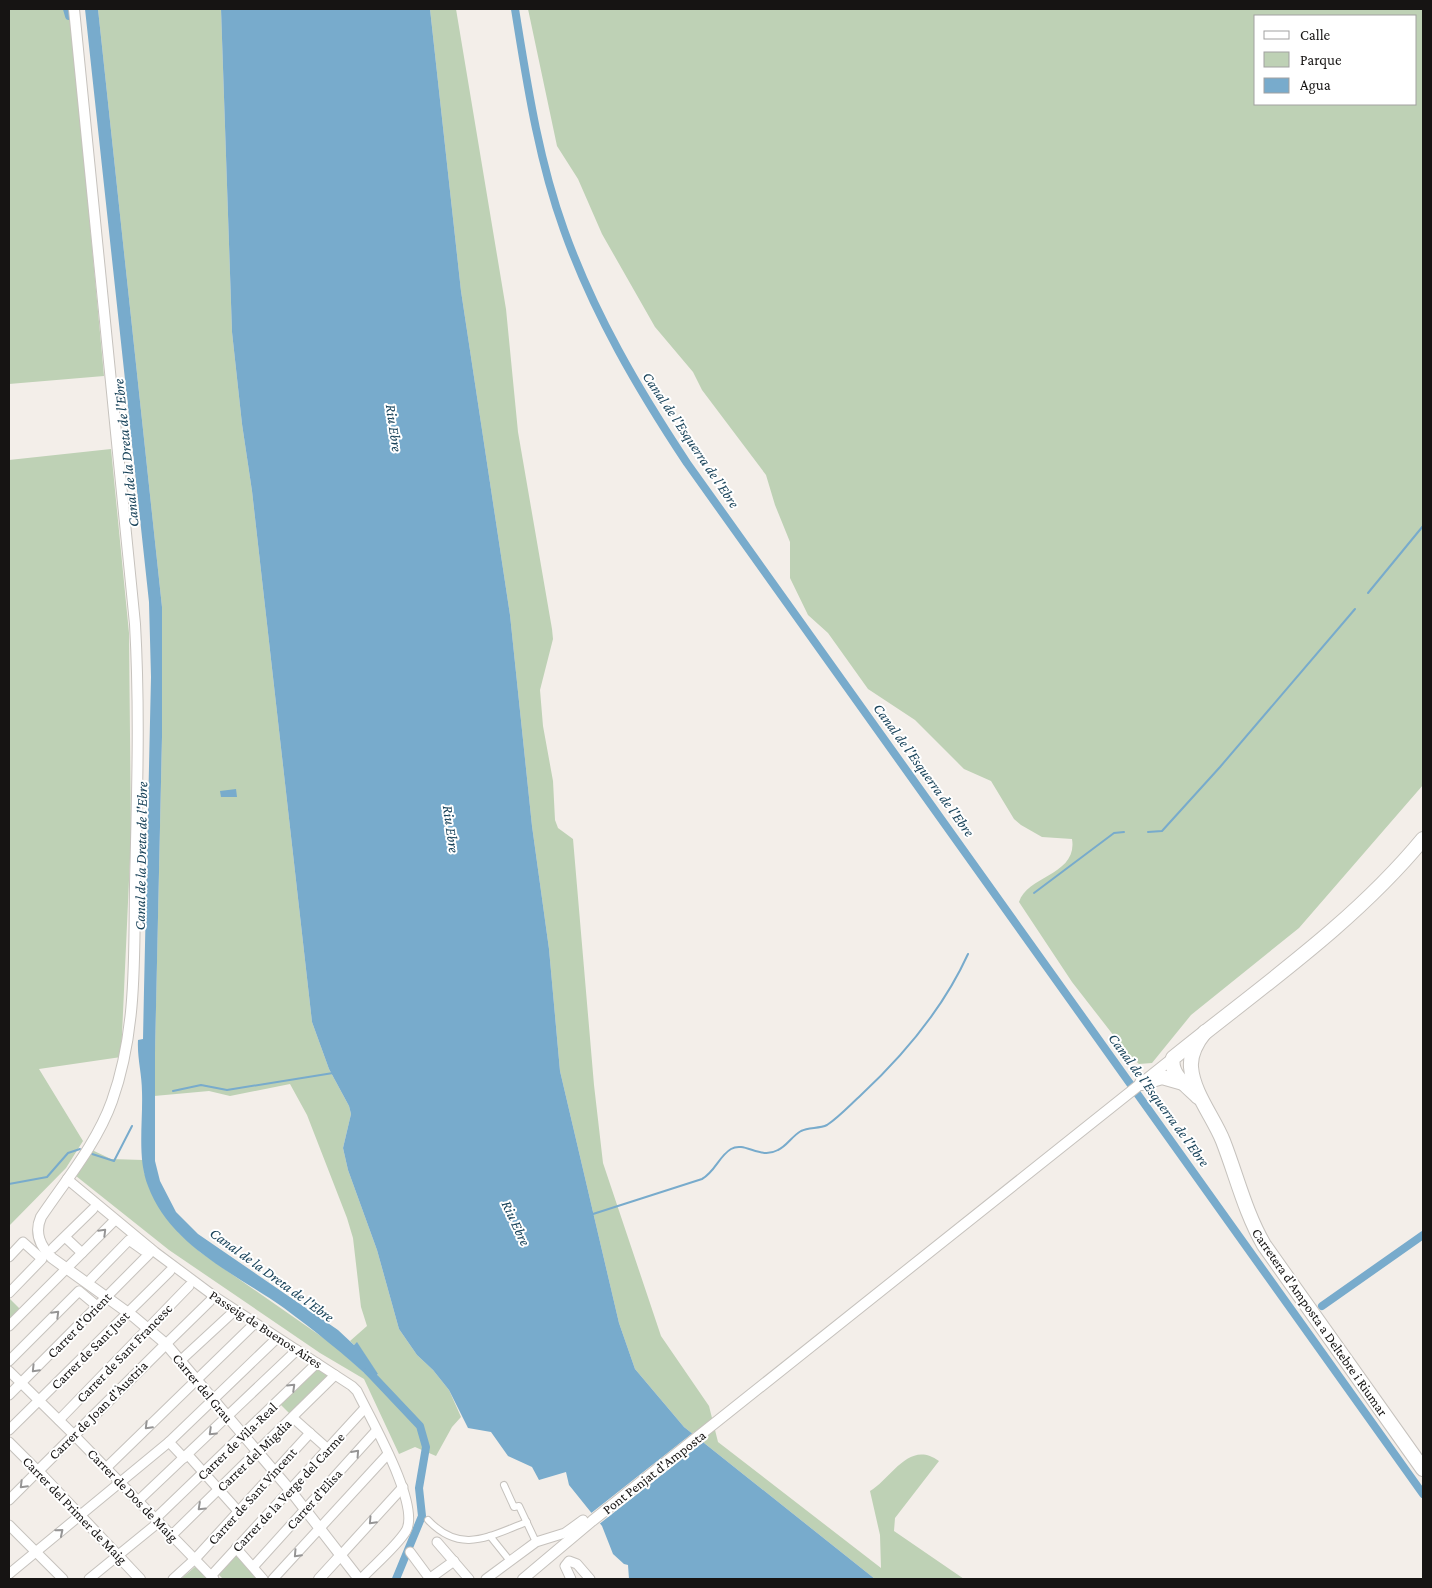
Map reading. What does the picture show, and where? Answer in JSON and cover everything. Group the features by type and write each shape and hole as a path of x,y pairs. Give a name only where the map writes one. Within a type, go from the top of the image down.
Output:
{"main road":[{"path":"1174,1058 1364,901 1423,839"},
{"path":"1141,1084 1152,1078 1183,1074 1205,1032"},
{"name":"Carretera d'Amposta a Deltebre i Riumar","path":"1174,1058 1172,1065 1183,1074 1209,1112 1223,1142 1244,1206 1264,1245 1423,1469"}],"street":[{"path":"67,1179 106,1116 126,1053 134,969 139,725 130,569 74,9"},
{"name":"Pont Penjat d'Amposta","path":"523,1579 587,1520 716,1423 1174,1058"},
{"name":"Carrer del Grau","path":"67,1179 41,1216 38,1227 40,1243 44,1250 66,1270 128,1312 166,1344 290,1490 360,1579"},
{"name":"Passeig de Buenos Aires","path":"67,1179 149,1251 352,1386 365,1408 403,1487 409,1519 405,1532 360,1579"},
{"path":"53,1248 93,1209"},
{"path":"9,1326 115,1220"},
{"path":"65,1237 82,1253"},
{"path":"92,1278 129,1240 143,1250 149,1251"},
{"path":"9,1257 23,1242 42,1259 9,1293"},
{"name":"Carrer d'Orient","path":"9,1396 98,1306 149,1251"},
{"name":"Carrer de Sant Just","path":"9,1430 170,1271"},
{"name":"Carrer de Sant Francesc","path":"59,1420 189,1286"},
{"path":"9,1361 79,1291 98,1306"},
{"name":"Carrer de Joan d'Àustria","path":"9,1500 210,1300"},
{"path":"180,1361 231,1314"},
{"path":"106,1468 252,1326"},
{"path":"9,1574 168,1442 274,1341"},
{"path":"139,1500 297,1350"},
{"name":"Carrer de Vila-Real","path":"89,1579 158,1520 204,1472 317,1363"},
{"name":"Carrer de Dos de Maig","path":"9,1370 139,1500 212,1578"},
{"name":"Carrer del Migdia","path":"172,1535 335,1375"},
{"name":"Carrer de la Verge del Carme","path":"212,1578 236,1548 365,1408"},
{"path":"293,1418 328,1449"},
{"name":"Carrer d'Elisa","path":"253,1567 376,1431"},
{"name":"Carrer de Sant Vincent","path":"173,1579 195,1559 310,1433"},
{"name":"Carrer del Primer de Maig","path":"9,1442 81,1515 140,1579"},
{"path":"168,1442 204,1472 238,1511"},
{"path":"273,1579 388,1454"},
{"path":"504,1485 514,1507 519,1506 536,1542"},
{"path":"319,1579 403,1487"},
{"path":"428,1520 442,1533 456,1539 473,1541 527,1522"},
{"path":"486,1579 536,1542 565,1533 587,1520"},
{"path":"9,1525 63,1579"},
{"path":"490,1536 510,1561"},
{"path":"437,1542 469,1579"},
{"path":"236,1548 263,1579"},
{"path":"410,1552 430,1579 454,1561"},
{"path":"583,1572 572,1579 564,1566 567,1562 572,1561 583,1572 590,1579"}],"green space":[{"path":"9,9 70,9 104,376 9,384"},
{"path":"98,9 221,9 232,332 242,424 252,491 312,1022 329,1069 349,1106 351,1114 343,1148 348,1170 377,1250 399,1329 417,1355 433,1370 449,1390 461,1417 452,1427 436,1456 415,1447 399,1454 364,1379 320,1353 169,1250 76,1176 92,1150 111,1159 143,1160 144,1173 179,1233 200,1252 335,1346 372,1380 378,1375 357,1343 354,1345 350,1341 367,1326 361,1307 353,1238 307,1115 290,1084 230,1096 209,1091 154,1096 162,737 162,607"},
{"path":"430,9 456,9 506,309 518,432 553,639 540,690 543,726 553,781 555,820 558,828 573,839 594,1085 603,1163 661,1336 709,1406 718,1442 881,1568 880,1535 870,1491 910,1457 928,1455 939,1461 895,1518 894,1531 964,1579 875,1579 684,1427 635,1369 619,1323 560,1071 549,949 532,826 510,615 461,291"},
{"path":"528,9 1423,9 1423,785 1299,928 1191,1015 1152,1063 1139,1064 1128,1054 1072,982 1019,902 1024,893 1032,886 1060,868 1068,860 1072,851 1072,839 1042,837 1021,825 1014,819 991,781 964,769 915,720 868,689 828,633 808,615 790,578 790,542 775,505 766,475 702,390 693,372 655,327 602,234 578,179 557,146"},
{"path":"111,449 129,633 131,836 121,1057 39,1069 83,1141 66,1168 9,1226 9,460"},
{"path":"9,1298 21,1310 9,1323"},
{"path":"317,1366 331,1376 291,1415 279,1403"},
{"path":"236,1553 260,1579 223,1579 218,1574"},
{"path":"196,1566 208,1579 181,1579"}],"water":[{"path":"85,9 98,9 162,607 162,737 155,1053 155,1161 160,1181 176,1212 198,1234 338,1330 354,1345 357,1342 378,1374 372,1380 284,1308 206,1257 188,1242 172,1226 158,1207 145,1175 141,1140 142,1085 138,1040 143,1039 151,677 149,602"},
{"name":"Riu Ebre","path":"221,9 430,9 461,291 510,615 532,826 549,949 560,1071 619,1323 635,1369 684,1427 875,1579 629,1579 628,1565 624,1564 613,1554 602,1526 569,1485 566,1472 539,1480 532,1467 508,1456 491,1432 468,1428 449,1390 433,1370 417,1355 399,1329 377,1250 348,1170 343,1148 351,1114 349,1106 329,1069 312,1022 252,491 242,424 232,332"},
{"path":"236,789 237,797 221,797 220,791"}],"pier":[{"path":"694,1432 705,1441 598,1525 590,1514"}],"waterway":[{"path":"67,9 69,16"},
{"name":"Canal de l'Esquerra de l'Ebre","path":"515,9 540,148 564,230 603,321 651,407 687,463 1423,1494"},
{"path":"1368,593 1423,526"},
{"path":"1148,832 1162,831 1220,767 1355,609"},
{"path":"1034,893 1114,833 1124,832"},
{"path":"593,1214 702,1179 727,1152 736,1147 765,1153 771,1152 787,1144 801,1131 827,1125 840,1115 908,1047 935,1012 968,954"},
{"path":"173,1091 201,1085 227,1090 333,1073"},
{"path":"89,1153 114,1161 132,1126"},
{"path":"9,1184 47,1177 68,1153 80,1149"},
{"path":"1322,1306 1423,1235"},
{"name":"Canal de la Dreta de l'Ebre","path":"368,1371 420,1426 426,1447 419,1488 422,1516 396,1579"}]}
